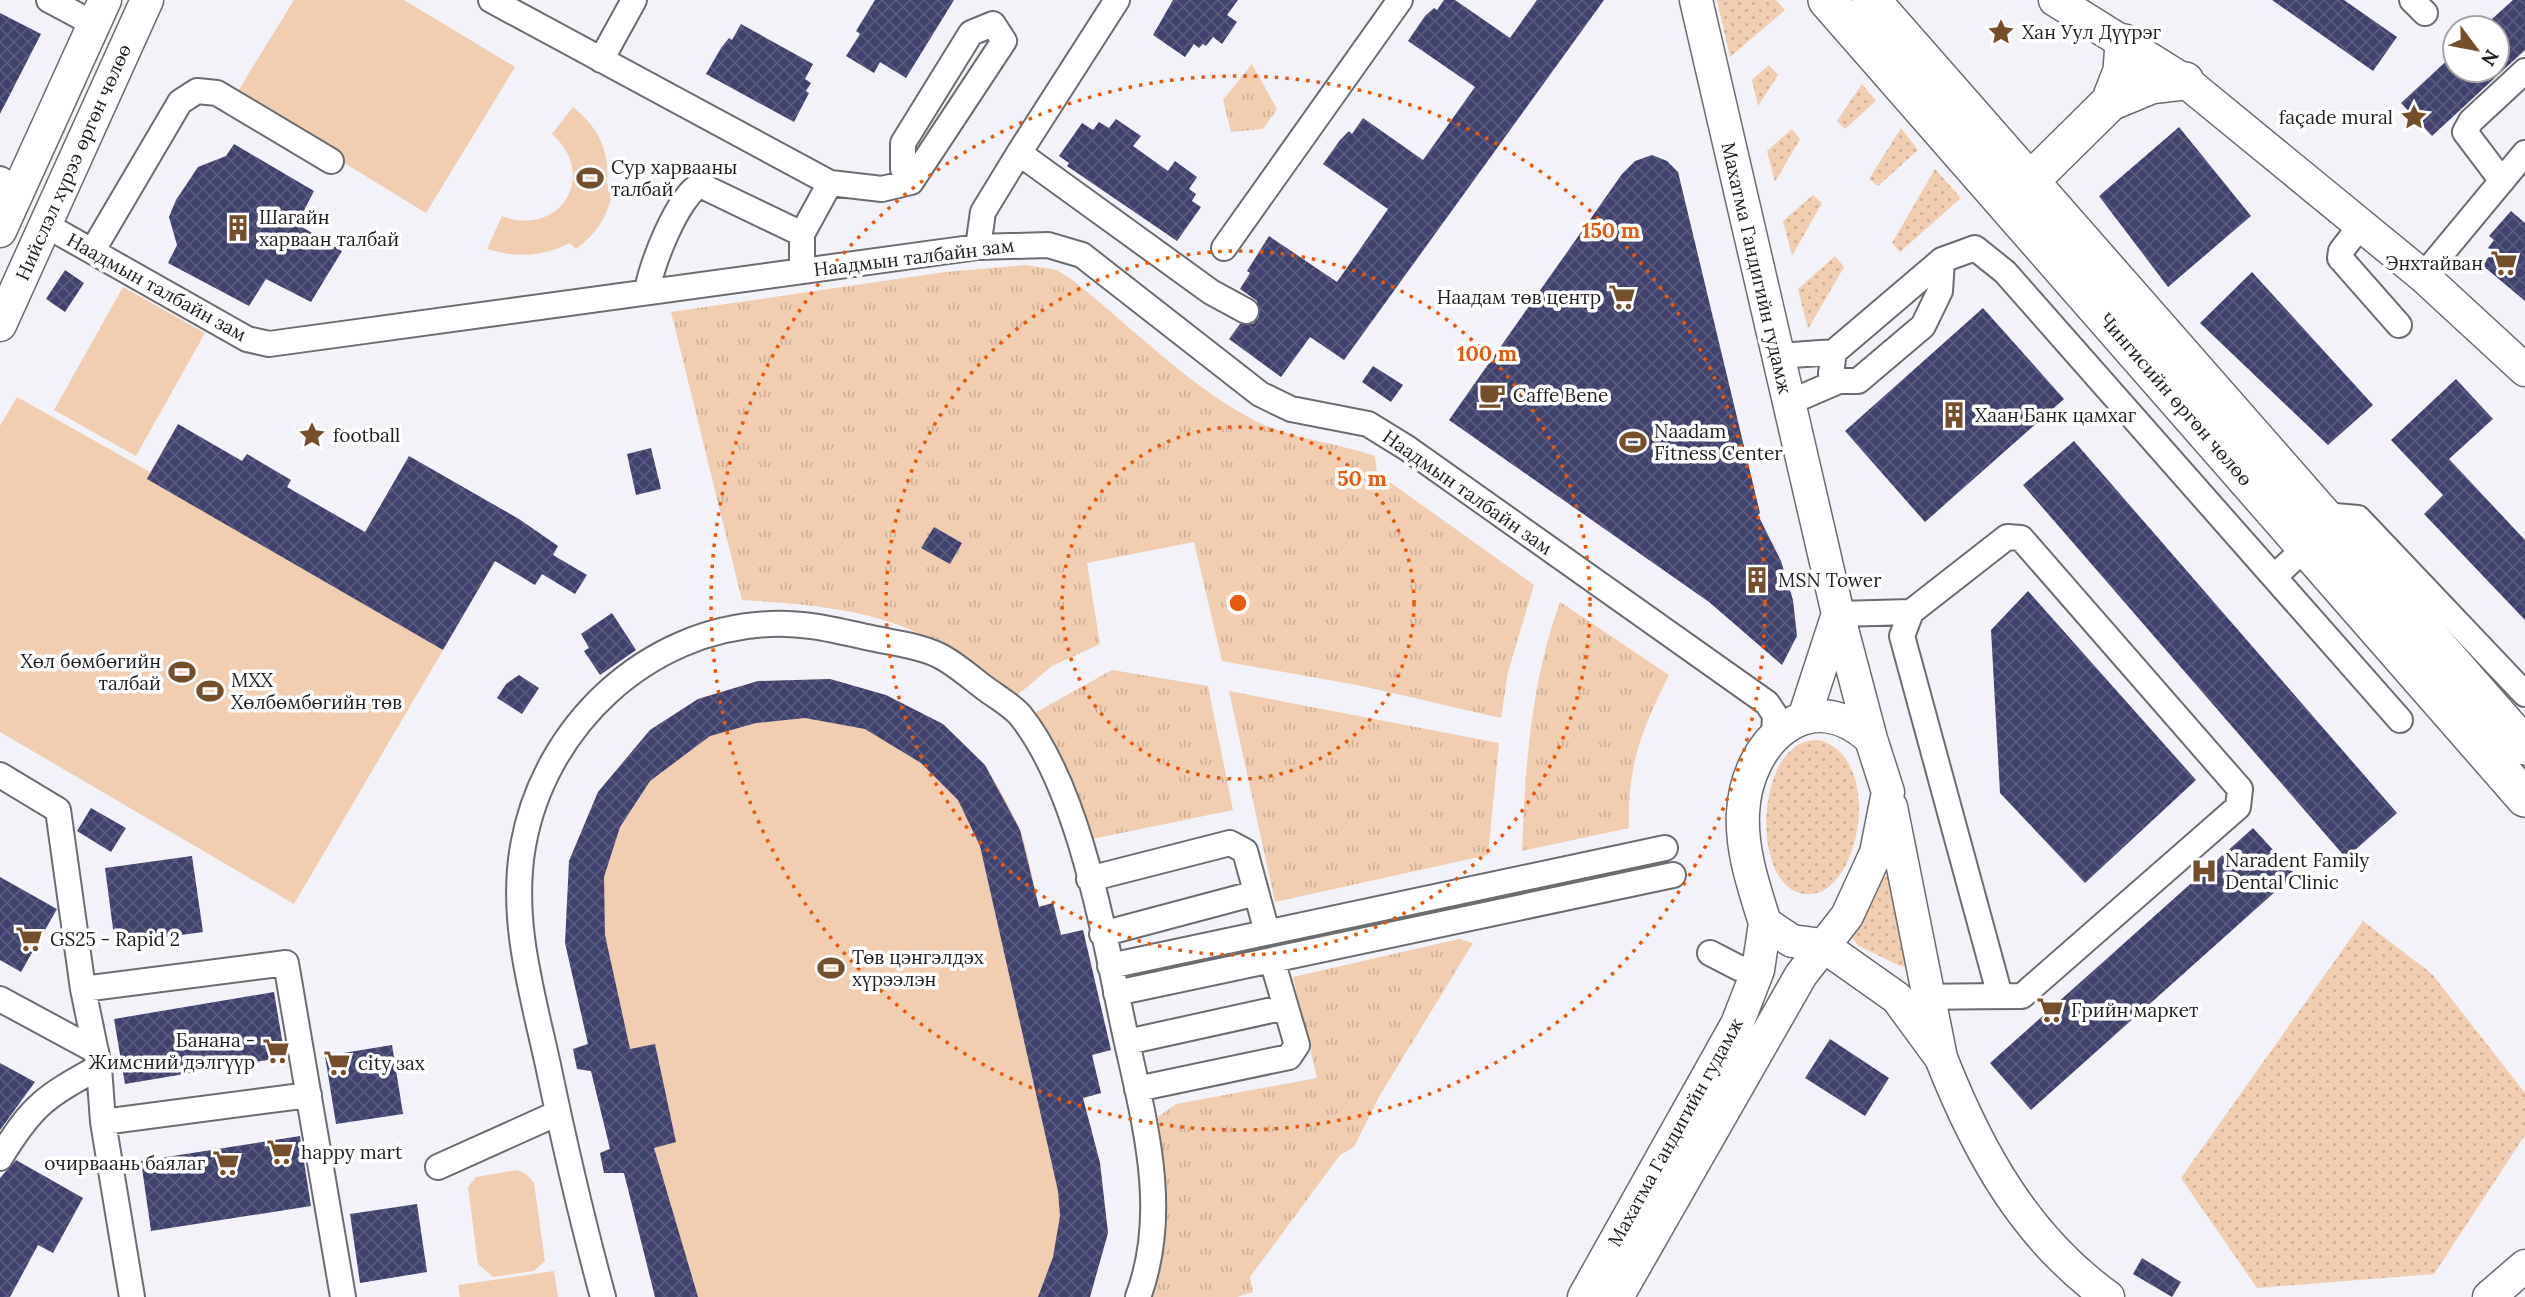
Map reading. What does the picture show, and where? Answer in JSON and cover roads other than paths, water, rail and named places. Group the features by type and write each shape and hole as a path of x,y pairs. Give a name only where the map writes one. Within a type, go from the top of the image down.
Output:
{"highway":[{"name":"Чингисийн өргөн чөлөө","path":"1828,0 2525,798"},
{"name":"Чингисийн өргөн чөлөө","path":"1871,0 2525,746"},
{"path":"2030,181 2109,102 2122,71 2124,43"},
{"path":"2109,102 2151,85 2185,81"}],"main road":[{"name":"Нийслэл хүрээ өргөн чөлөө","path":"0,325 147,0"},
{"name":"Махатма Гандигийн гудамж","path":"1696,0 1838,614 1871,738"},
{"path":"2056,0 2185,81 2423,276 2525,370"},
{"name":"Нийслэл хүрээ өргөн чөлөө","path":"0,231 9,185 99,12"},
{"path":"1804,718 1838,614"},
{"path":"1941,1058 1888,792 1871,738 1838,718 1822,715 1787,725 1774,737 1753,770 1745,792 1745,850 1765,923 1792,941 1822,945 1897,998 1941,1058 1996,1176 2049,1247 2108,1297"},
{"path":"1822,945 1843,923 1869,870 1879,843 1888,792"},
{"name":"Махатма Гандигийн гудамж","path":"1584,1297 1734,1029 1758,970 1765,923"},
{"name":"Махатма Гандигийн гудамж","path":"1617,1297 1783,1006 1822,945"},
{"path":"2489,1297 2525,1266"}],"street":[{"path":"49,0 99,12"},
{"path":"491,0 830,183 882,190 911,182 1004,41 993,24 971,33 903,143 903,169 911,182"},
{"path":"601,60 634,0"},
{"path":"978,247 983,212 1117,0"},
{"path":"1224,248 1400,0"},
{"path":"2502,181 2465,132 2472,121 2525,71"},
{"path":"93,250 180,102 197,91 217,93 331,161"},
{"path":"2423,276 2525,152"},
{"path":"1019,153 1211,292 1246,311"},
{"path":"802,271 802,234 830,183"},
{"path":"647,292 649,274 664,241 691,189 700,185 802,234"},
{"name":"Наадмын талбайн зам","path":"44,225 93,250 247,339 269,344 978,247 1048,246 1082,255 1260,394 1291,409 1368,424 1384,433 1767,703 1775,715 1774,737"},
{"path":"2361,225 2340,258 2399,325"},
{"path":"1777,356 1834,352 1942,260 1975,248 2005,272 2400,720"},
{"path":"1788,403 1839,381 1858,381 1923,326 1940,291 1942,260"},
{"path":"1834,352 1831,373 1839,381"},
{"path":"2129,412 2162,383"},
{"path":"2323,516 2358,519 2525,694"},
{"path":"1930,997 2022,996 2238,807 2239,789 2021,538 2007,537 1911,612 1902,636 2000,996"},
{"path":"2274,577 2306,548"},
{"path":"1838,614 1911,612"},
{"path":"603,1297 558,1113 521,938 519,881 526,833 546,778 587,712 618,681 666,652 728,629 772,624 830,629 909,646 940,656 1018,713 1060,784 1089,879 1110,965 1153,1166 1154,1223 1138,1297"},
{"path":"0,775 58,810 83,989 97,1059 103,1122 132,1297"},
{"path":"1089,879 1230,843 1245,851 1267,932"},
{"path":"1110,965 1665,848"},
{"path":"1116,993 1673,875"},
{"path":"1102,934 1256,893"},
{"path":"1710,953 1739,968 1758,970"},
{"path":"1136,1088 1289,1057 1297,1045 1272,960"},
{"path":"83,989 286,963 342,1297"},
{"path":"0,999 97,1059"},
{"path":"1127,1042 1286,1007"},
{"path":"0,1158 23,1119 38,1103 97,1059"},
{"path":"103,1122 309,1095"},
{"path":"438,1167 558,1113"}],"place":[{"name":"Хан Уул Дүүрэг","path":"2001,32"},
{"name":"façade mural","path":"2414,117"},
{"name":"Сур харвааны талбай","path":"590,178"},
{"name":"Шагайн харваан талбай","path":"238,228"},
{"name":"Энхтайван","path":"2504,263"},
{"name":"Наадам төв центр","path":"1622,297"},
{"name":"Caffe Bene","path":"1492,395"},
{"name":"Хаан Банк цамхаг","path":"1954,415"},
{"name":"football","path":"312,435"},
{"name":"Naadam Fitness Center","path":"1633,442"},
{"name":"MSN Tower","path":"1757,580"},
{"name":"Хөл бөмбөгийн талбай","path":"182,672"},
{"name":"МХХ Хөлбөмбөгийн төв","path":"210,691"},
{"name":"Naradent Family Dental Clinic","path":"2204,871"},
{"name":"GS25 - Rapid 2","path":"29,939"},
{"name":"Төв цэнгэлдэх хүрээлэн","path":"831,968"},
{"name":"Грийн маркет","path":"2050,1010"},
{"name":"Банана - Жимсний дэлгүүр","path":"276,1051"},
{"name":"city зах","path":"337,1063"},
{"name":"happy mart","path":"280,1152"},
{"name":"очирваань баялаг","path":"226,1163"}]}
